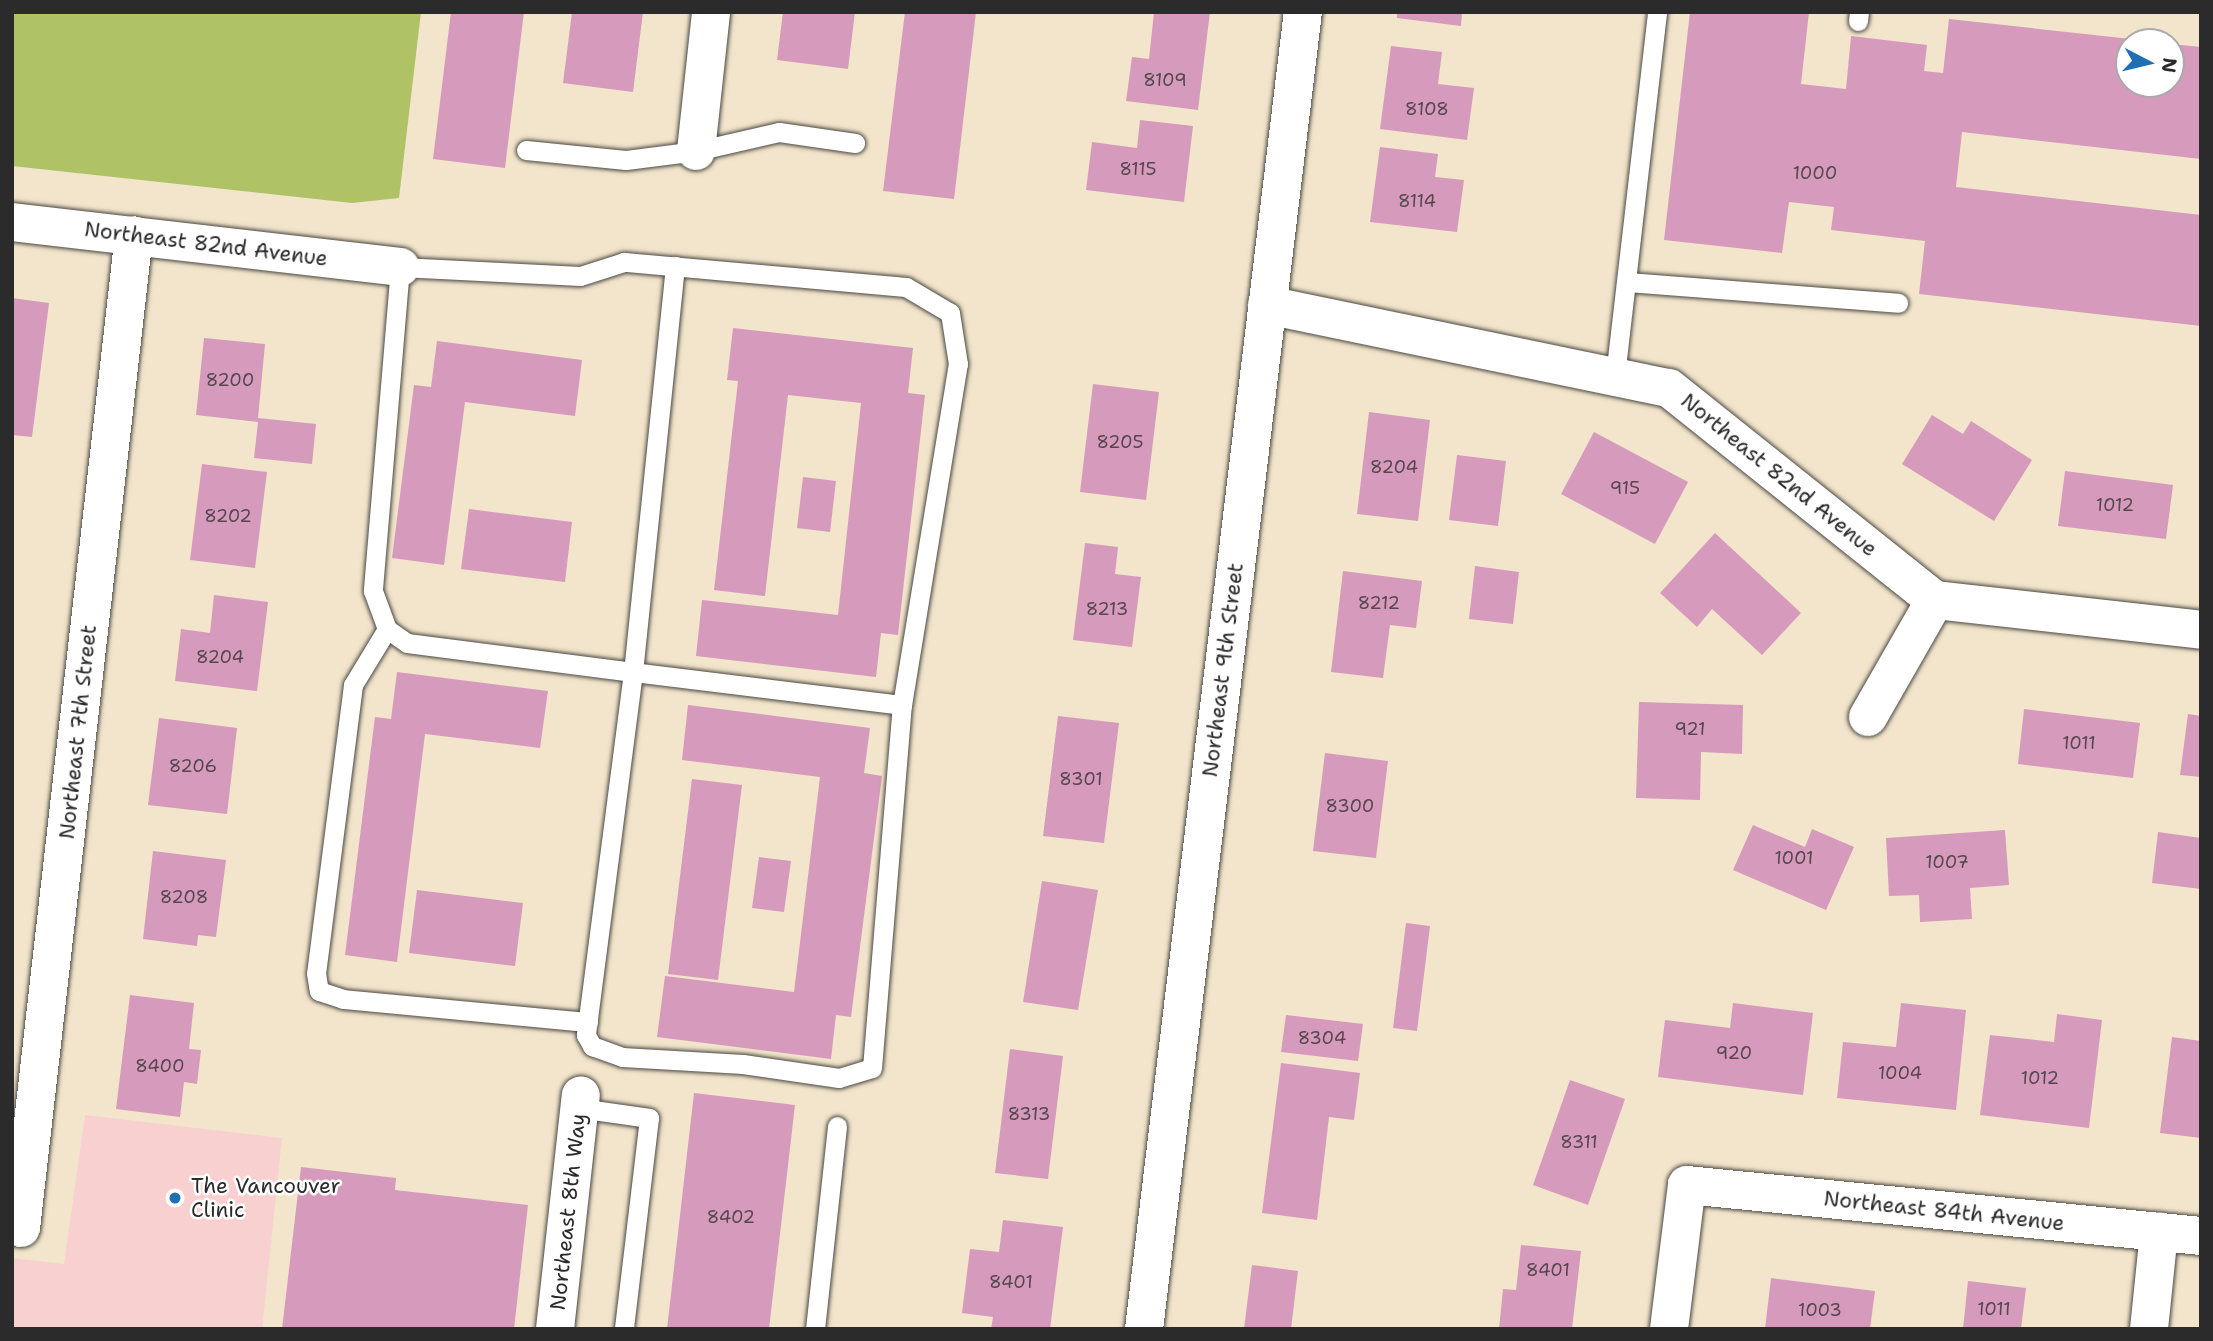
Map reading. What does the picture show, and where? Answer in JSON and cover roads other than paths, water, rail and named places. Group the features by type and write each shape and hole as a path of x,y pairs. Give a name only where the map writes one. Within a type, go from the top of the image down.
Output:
{"street":[{"path":"695,151 711,12"},
{"name":"Northeast 9th Street","path":"1144,1329 1303,12"},
{"name":"Northeast 82nd Avenue","path":"12,222 400,267"},
{"name":"Northeast 7th Street","path":"21,1228 134,235"},
{"name":"Northeast 82nd Avenue","path":"1268,305 1669,387 1935,600"},
{"path":"1868,717 1935,600 2201,630"},
{"name":"Northeast 8th Way","path":"555,1329 580,1101"},
{"name":"Northeast 84th Avenue","path":"1669,1329 1687,1185 2201,1236"},
{"path":"2149,1329 2160,1232"}],"lane":[{"path":"1615,376 1657,12"},
{"path":"526,150 626,160 695,151 779,132 855,143"},
{"path":"675,266 633,672 586,1035 592,1046 622,1057 743,1064 839,1078 872,1068 902,705 958,364 950,313 906,287 675,266 624,262 580,276 400,267 373,591 387,629 407,643 633,672 902,705"},
{"path":"1627,282 1898,303"},
{"path":"387,629 354,685 316,974 319,991 343,999 588,1022"},
{"path":"580,1101 649,1118 624,1329"},
{"path":"815,1329 837,1126"}],"place":[{"name":"The Vancouver Clinic","path":"175,1198"}]}
